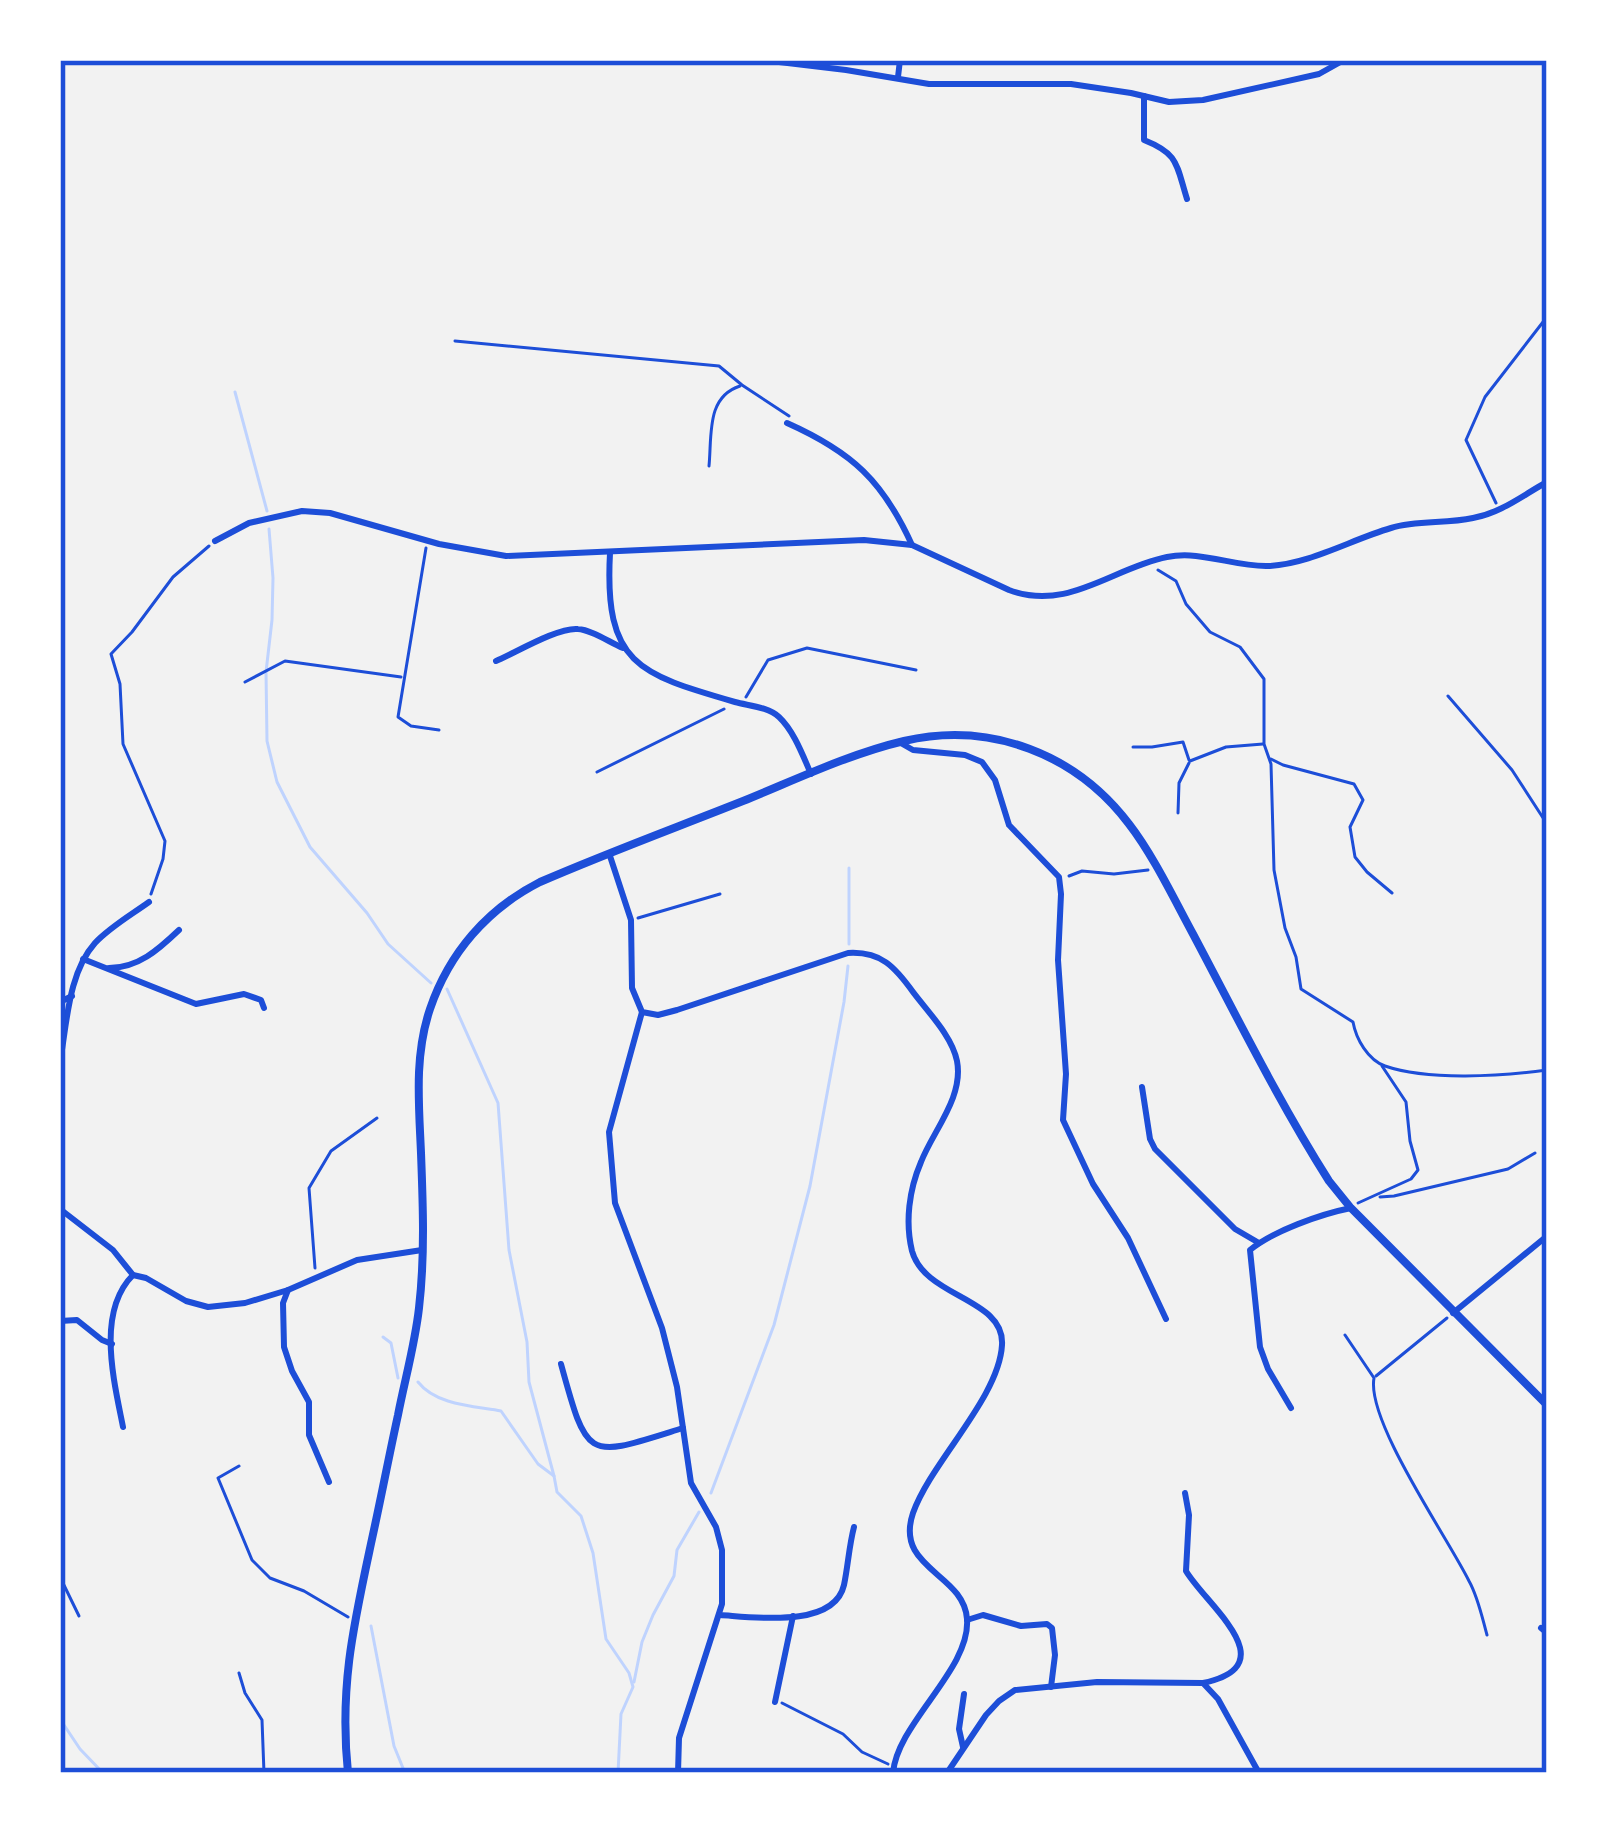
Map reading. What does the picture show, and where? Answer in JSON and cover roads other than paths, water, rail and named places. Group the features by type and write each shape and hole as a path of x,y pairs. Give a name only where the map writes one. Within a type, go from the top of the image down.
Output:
{"street":[{"path":"762,60 929,84 1071,84 1169,103 1217,98 1319,74 1344,60"},
{"path":"898,77 900,60"},
{"path":"1144,96 1144,140 1173,157 1187,199"},
{"path":"788,423 868,472 892,504 912,545"},
{"path":"215,541 249,524 302,511 506,556 828,540 912,545 1025,596 1047,597 1087,590 1147,563 1183,556 1250,566 1285,564 1400,526 1476,518 1500,510 1547,482"},
{"path":"610,553 609,604 626,650"},
{"path":"496,661 571,629 584,631 626,650 654,674 780,717 811,774"},
{"path":"348,1773 345,1715 353,1620 415,1337 423,1250 419,1068 424,1028 438,988 462,946 508,900 540,882 899,742 940,735 991,737 1034,749 1059,760 1110,801 1156,869 1318,1162 1350,1208 1547,1406"},
{"path":"899,742 913,750 971,756 986,765 1010,825 1062,883 1058,960 1066,1074 1063,1120 1166,1319"},
{"path":"609,853 631,920 632,988 642,1012 612,1116 609,1147 616,1212 662,1328 677,1387 691,1483 720,1537 720,1615 682,1727 678,1773"},
{"path":"60,1063 83,959 103,935 148,902"},
{"path":"105,968 142,961 179,930"},
{"path":"642,1012 658,1015 848,953 869,953 887,961 904,980 958,1063 956,1086 921,1160 909,1201 911,1247 933,1282 972,1303 996,1323 1002,1344 991,1381 914,1511 910,1536 920,1560 957,1594 967,1619 966,1634 898,1750 894,1769"},
{"path":"83,959 196,1004 244,994 261,1000 264,1008"},
{"path":"60,1002 72,996"},
{"path":"1142,1087 1155,1149 1234,1228 1259,1243"},
{"path":"1291,1408 1260,1347 1250,1250 1318,1215 1350,1208"},
{"path":"60,1209 113,1250 133,1275 208,1307 245,1303 288,1290 356,1261 423,1250"},
{"path":"1453,1312 1547,1236"},
{"path":"123,1427 115,1388 113,1312 119,1292 133,1275"},
{"path":"288,1290 283,1304 284,1347 309,1402 309,1435 329,1481"},
{"path":"60,1321 77,1320 112,1344"},
{"path":"561,1364 580,1428 595,1445 628,1445 683,1428"},
{"path":"947,1773 986,1715 1007,1694 1024,1688 1203,1683 1230,1674 1240,1650 1232,1626 1186,1571 1190,1504 1185,1493"},
{"path":"720,1615 821,1612 840,1596 844,1586 854,1527"},
{"path":"775,1702 793,1616"},
{"path":"967,1619 983,1616 1052,1628 1051,1687"},
{"path":"1203,1683 1218,1699 1259,1773"},
{"path":"963,1748 958,1729 964,1694"}],"waterway":[{"path":"235,392 267,511"},
{"path":"269,529 273,578 267,741 277,782 310,847 388,944 431,983"},
{"path":"849,868 849,944"},
{"path":"711,1493 774,1325 810,1186 848,966"},
{"path":"447,989 498,1103 509,1250 527,1342 529,1382 554,1476"},
{"path":"383,1337 391,1343 398,1378"},
{"path":"418,1382 445,1400 501,1411 538,1464 554,1476 557,1492 581,1516 593,1553 606,1639 633,1687 621,1714 618,1773"},
{"path":"634,1682 642,1642 674,1576 677,1550 699,1512"},
{"path":"371,1626 394,1746 405,1773"},
{"path":"60,1719 103,1773"}]}
